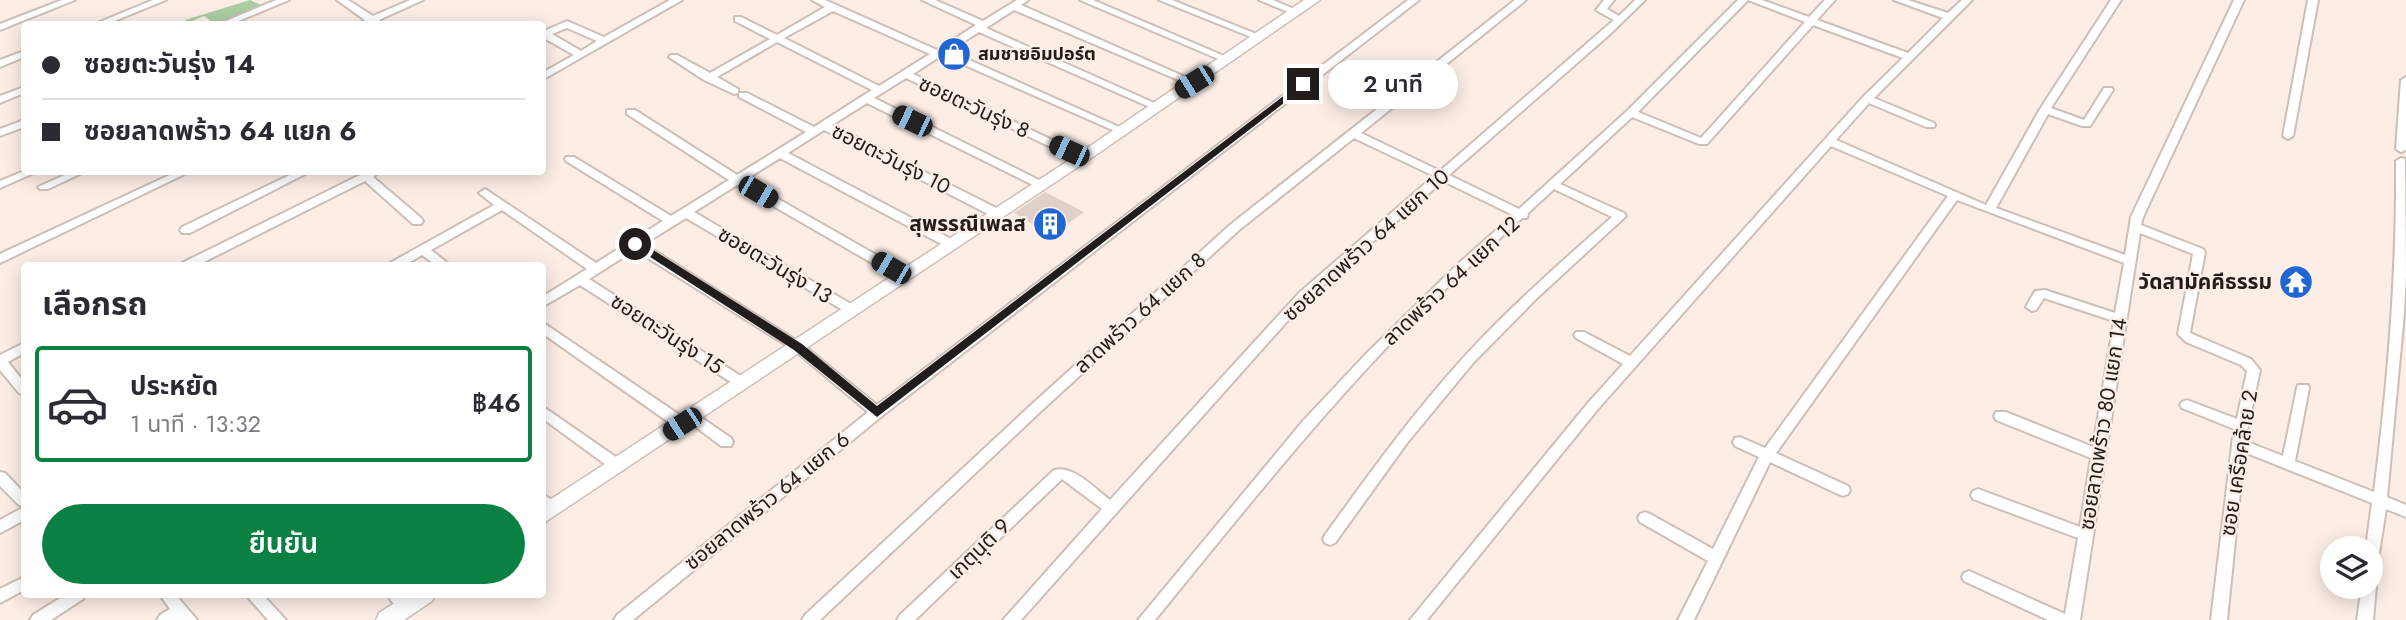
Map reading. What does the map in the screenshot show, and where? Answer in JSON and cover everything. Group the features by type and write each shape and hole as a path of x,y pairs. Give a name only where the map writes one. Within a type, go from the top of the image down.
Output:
{"street":[{"path":"0,27 70,0"},
{"path":"108,21 161,0"},
{"path":"232,21 284,0"},
{"path":"342,0 369,21"},
{"path":"376,21 418,0"},
{"path":"546,75 677,0"},
{"path":"817,0 1121,130"},
{"path":"927,0 1156,106"},
{"path":"1086,0 1226,59"},
{"path":"1164,0 1259,37"},
{"path":"1265,0 1296,12"},
{"path":"546,508 618,466 798,347 1313,0"},
{"name":"ซอยลาดพร้าว 64 แยก 6","path":"622,620 877,412 1414,0"},
{"name":"ลาดพร้าว 64 แยก 8","path":"810,620 1035,409 1234,228 1521,0"},
{"path":"1609,0 1601,10 1620,20"},
{"name":"ซอยลาดพร้าว 64 แยก 10","path":"1112,509 1303,296 1442,177 1640,0"},
{"name":"ลาดพร้าว 64 แยก 12","path":"1146,620 1308,425 1370,357 1461,268 1631,113 1743,0"},
{"path":"1754,0 1909,57"},
{"path":"1631,113 1703,142 1830,0"},
{"path":"1899,0 1950,17"},
{"path":"1418,620 1592,406 1867,99 1967,0"},
{"path":"1989,210 2045,109 2116,0"},
{"name":"ซอยลาดพร้าว 80 แยก 14","path":"2072,620 2135,227 2146,195 2239,0"},
{"path":"2288,136 2313,0"},
{"path":"546,301 586,282 596,269 671,221 691,215 736,180 1019,2 1194,82"},
{"path":"708,78 832,7"},
{"path":"738,19 879,90"},
{"path":"546,34 567,24 604,41"},
{"path":"546,35 581,55"},
{"path":"0,64 21,55"},
{"name":"ซอยตะวันรุ่ง 10","path":"674,57 708,78 996,213"},
{"name":"ซอยตะวันรุ่ง 8","path":"905,74 1082,158"},
{"path":"2375,536 2404,298 2405,202 2401,155 2406,80"},
{"path":"2045,109 2086,124 2108,90"},
{"path":"0,100 21,91"},
{"path":"866,98 1039,184"},
{"path":"1867,99 1930,125"},
{"path":"631,112 736,180 902,275"},
{"path":"0,133 21,124"},
{"path":"1353,133 1522,215"},
{"path":"1831,142 1989,210 2130,261"},
{"path":"779,153 951,244"},
{"path":"570,159 671,221"},
{"path":"0,185 24,175"},
{"path":"44,187 72,175"},
{"path":"0,259 178,175"},
{"path":"186,230 298,175"},
{"path":"194,262 368,175"},
{"path":"371,175 417,222"},
{"path":"1330,539 1391,454 1450,380 1555,273 1620,216 1554,185"},
{"path":"485,193 596,269"},
{"path":"1686,620 1768,455 1954,196"},
{"path":"401,262 502,205"},
{"name":"ซอยตะวันรุ่ง 13","path":"691,215 852,310"},
{"name":"ซอย เครือคล้าย 2","path":"2135,227 2199,252 2184,334 2251,365 2254,370 2238,444 2219,620"},
{"path":"635,244 798,347 877,412"},
{"path":"422,250 439,262"},
{"name":"ซอยตะวันรุ่ง 15","path":"586,282 742,383"},
{"path":"2032,307 2037,296 2046,294 2121,319"},
{"path":"546,329 687,420 726,442"},
{"path":"1580,335 1632,362"},
{"path":"21,350 0,360 21,386"},
{"path":"2288,464 2303,388"},
{"path":"2187,405 2242,427"},
{"path":"546,414 618,466"},
{"path":"2001,416 2098,455"},
{"path":"1740,442 1843,490"},
{"path":"2238,444 2406,511"},
{"path":"1011,620 1112,509 1065,474 1053,477"},
{"path":"0,477 21,497"},
{"name":"เกตุนุติ 9","path":"905,620 1053,477"},
{"path":"1978,495 2085,535"},
{"path":"0,527 21,515"},
{"path":"1645,518 1716,558"},
{"path":"1969,577 2063,620"},
{"path":"0,597 21,585"},
{"path":"38,620 73,598"},
{"path":"165,620 184,615 170,598"},
{"path":"256,598 278,620"},
{"path":"387,620 408,599"},
{"path":"2365,620 2367,599"}],"green space":[{"path":"250,0 261,5 222,21 211,21 204,16 193,21 185,20"}],"building":[{"name":"สุพรรณีเพลส","path":"1045,192 1084,212 1052,235 1014,213"}],"place":[{"name":"สมชายอิมปอร์ต","path":"954,54"},
{"name":"สุพรรณีเพลส","path":"1050,224"},
{"name":"วัดสามัคคีธรรม","path":"2296,282"}],"route":[{"path":"635,244 798,347 877,412 1303,84"}]}
